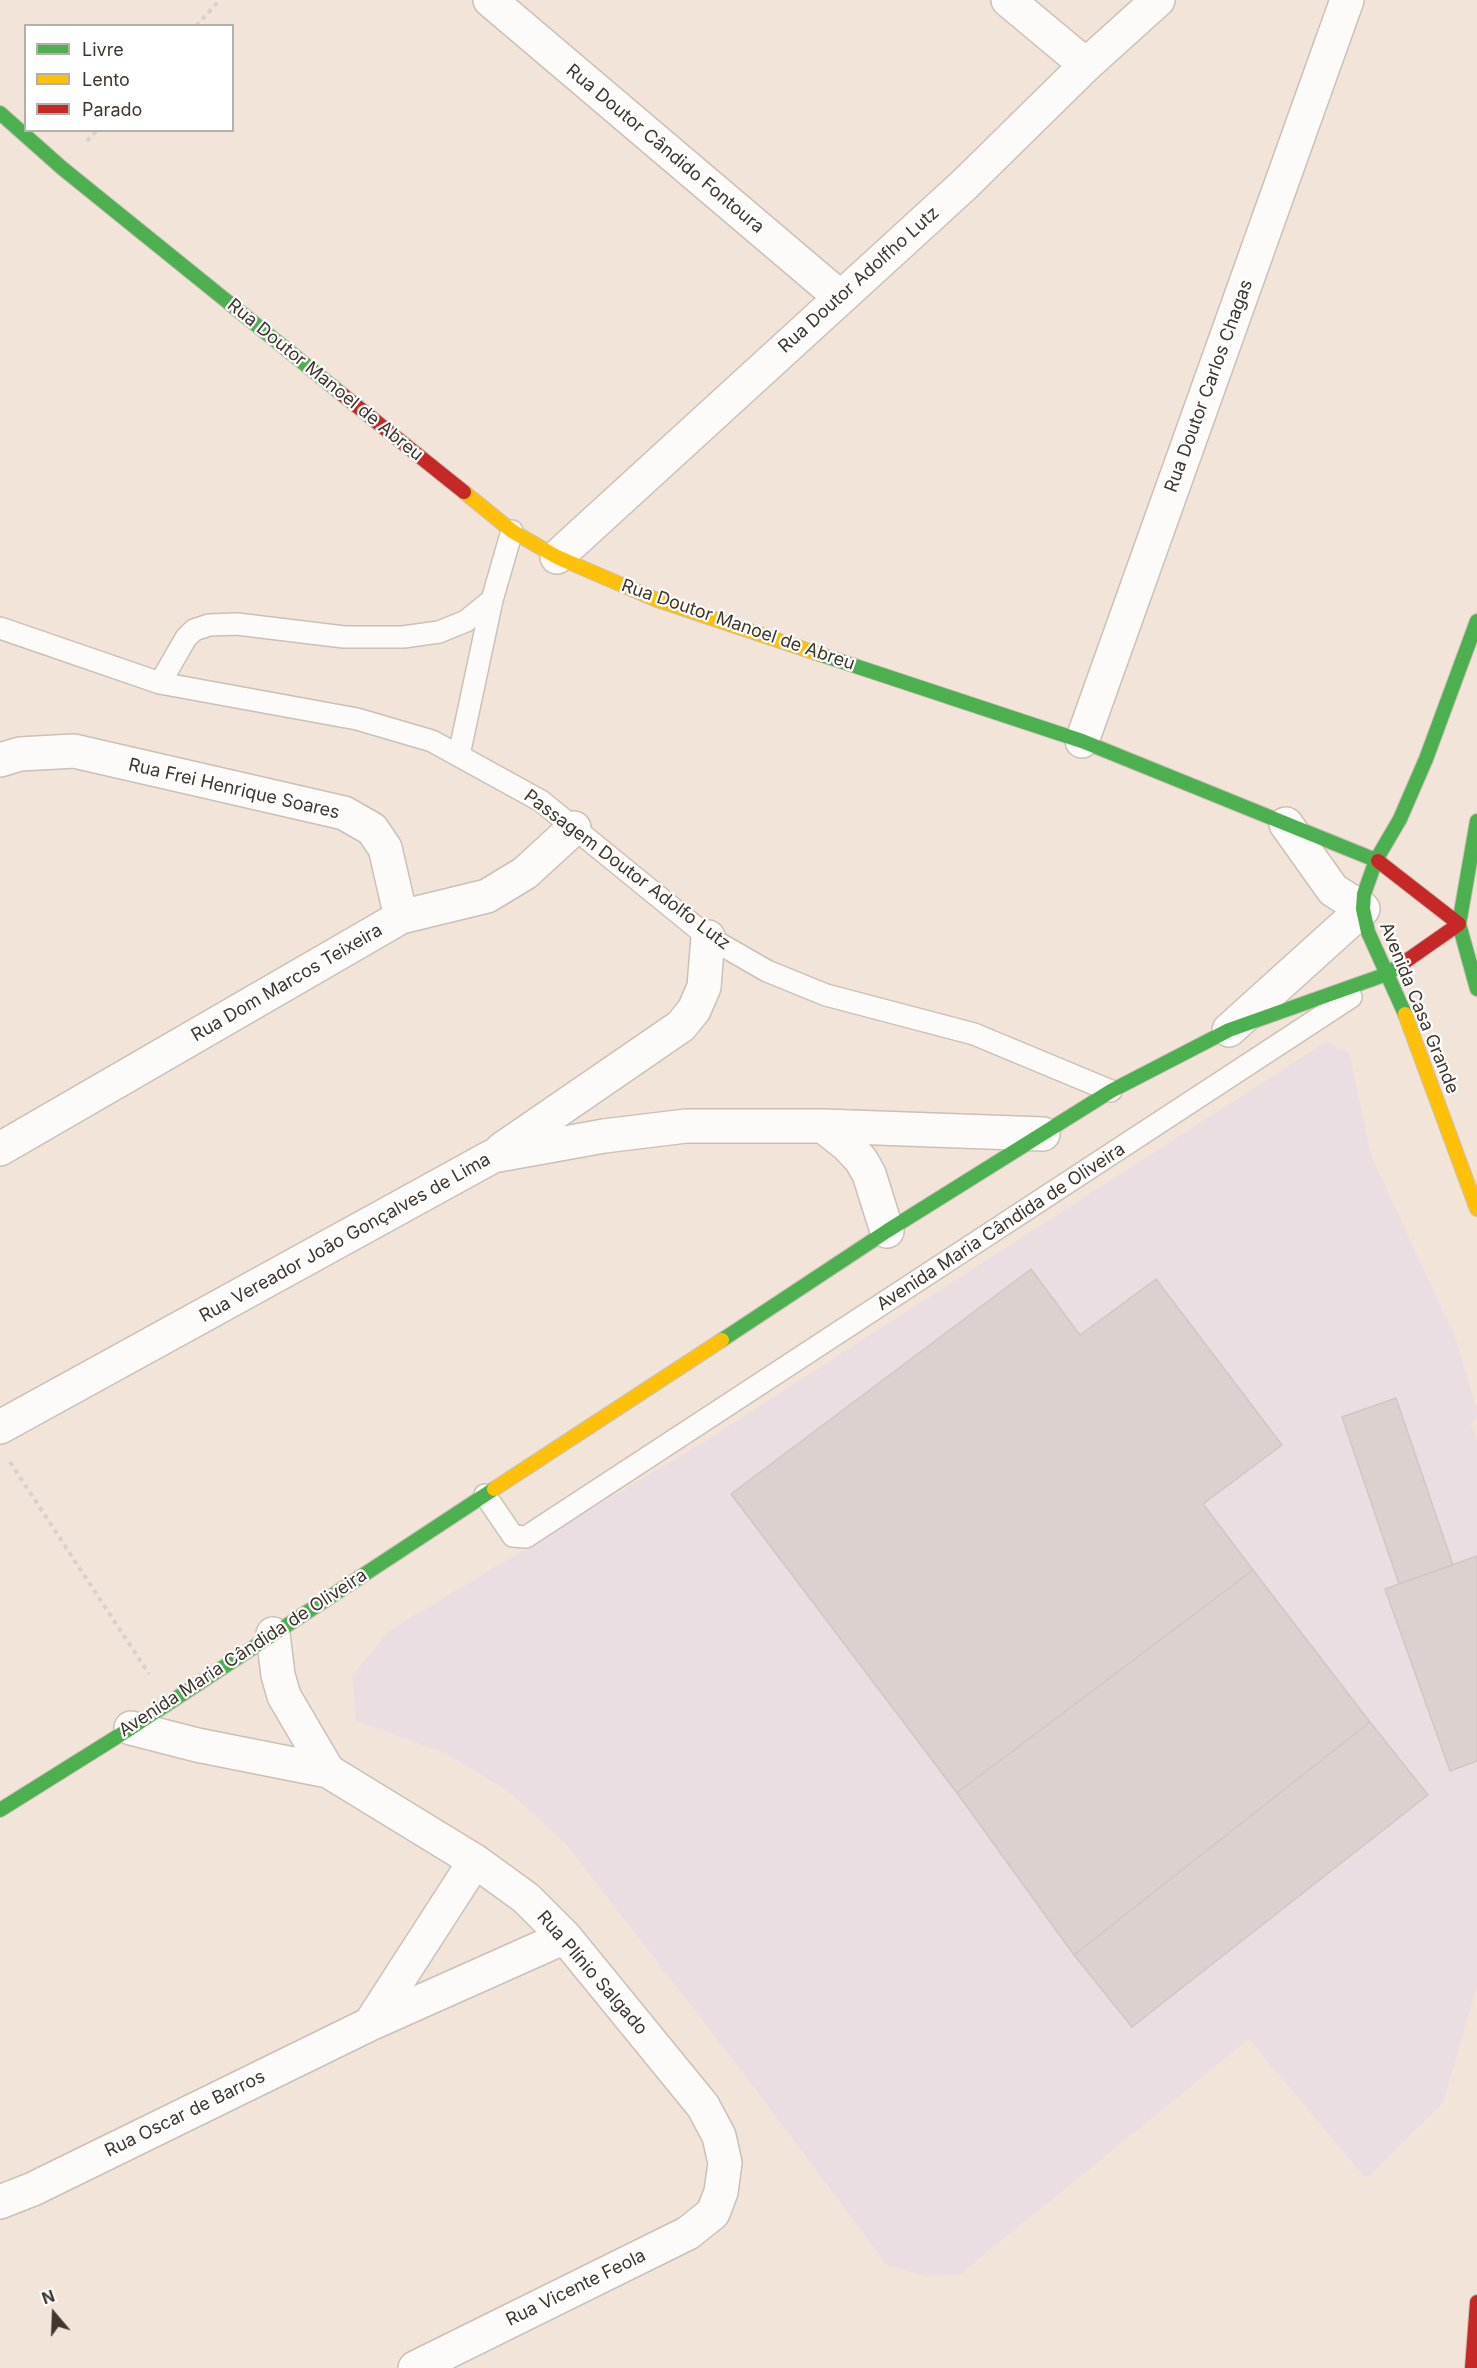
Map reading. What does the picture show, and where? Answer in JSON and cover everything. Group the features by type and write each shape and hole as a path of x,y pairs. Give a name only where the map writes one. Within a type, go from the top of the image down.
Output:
{"street":[{"name":"Rua Doutor Cândido Fontoura","path":"490,0 840,297"},
{"path":"1008,0 1086,65"},
{"name":"Rua Doutor Adolfho Lutz","path":"557,557 964,186 1086,65 1158,0"},
{"path":"1322,0 1336,31"},
{"name":"Rua Doutor Carlos Chagas","path":"1082,741 1347,0"},
{"name":"Rua Doutor Manoel de Abreu","path":"0,113 71,176 512,531 557,557 657,600 1082,741 1376,860 1459,924"},
{"name":"Avenida Casa Grande","path":"1477,621 1426,759 1400,819 1376,860 1364,894 1363,909 1368,932 1406,1015 1477,1209"},
{"name":"Rua Frei Henrique Soares","path":"0,760 20,754 74,751 344,813 372,829 385,848 401,917"},
{"path":"1477,820 1459,924 1477,989"},
{"path":"1286,824 1332,890 1363,909"},
{"name":"Rua Dom Marcos Teixeira","path":"0,1149 401,917 487,896 525,873 574,828"},
{"name":"Avenida Maria Cândida de Oliveira","path":"1229,1029 1363,909"},
{"path":"1387,974 1459,924"},
{"path":"493,1156 681,1026 694,1010 704,987 708,937"},
{"name":"Avenida Maria Cândida de Oliveira","path":"0,1810 131,1728 887,1231 1111,1091 1229,1029 1387,974"},
{"name":"Rua Vereador João Gonçalves de Lima","path":"3,1442 493,1156 604,1136 686,1126 823,1126 1043,1134"},
{"path":"823,1126 847,1145 861,1160 869,1174 887,1231"},
{"name":"Rua Plínio Salgado","path":"273,1634 278,1675 284,1696 328,1771"},
{"name":"Rua Plínio Salgado","path":"131,1728 196,1745 328,1771 475,1861 526,1898 566,1937 703,2106 718,2136 725,2163 721,2192"},
{"path":"370,2024 475,1861"},
{"name":"Rua Oscar de Barros","path":"0,2202 370,2024 566,1937"},
{"name":"Rua Vicente Feola","path":"415,2368 688,2233 712,2212 721,2192"},
{"path":"1472,2368 1477,2302"}],"lane":[{"path":"459,755 492,600 512,531"},
{"path":"160,683 186,638 194,630 209,625 237,624 344,637 403,637 439,632 466,621 492,600"},
{"name":"Passagem Doutor Adolfo Lutz","path":"0,628 160,683 357,719 432,741 541,801 708,937 767,971 826,995 974,1034 1111,1091"},
{"name":"Avenida Maria Cândida de Oliveira","path":"485,1495 513,1536 526,1537 1387,974"}],"path":[{"path":"198,24 220,0"},
{"path":"3,1442 168,1702"}],"shaded area":[{"path":"1326,1042 1349,1052 1371,1155 1457,1342 1477,1411 1477,1417 1471,1425 1477,1440 1477,1986 1443,2103 1366,2179 1249,2039 959,2275 926,2276 887,2265 744,2074 566,1844 508,1791 449,1755 356,1720 352,1676 390,1630 705,1441"}],"building":[{"path":"1031,1269 1080,1335 1156,1279 1282,1445 1203,1504 1253,1570 957,1793 731,1494"},
{"path":"1396,1398 1453,1565 1399,1584 1342,1417"},
{"path":"1477,1556 1477,1761 1450,1771 1385,1589"},
{"path":"1253,1570 1370,1722 1074,1955 957,1793"},
{"path":"1370,1722 1428,1795 1132,2027 1074,1955"}],"traffic: fast":[{"path":"0,113 62,168 343,395"},
{"path":"1405,1014 1368,932 1363,909 1364,894 1376,860 1400,819 1426,759 1477,621"},
{"path":"819,654 1082,741 1378,861"},
{"path":"1477,821 1459,924 1477,989"},
{"path":"722,1340 887,1231 1111,1091 1229,1030 1387,974 1406,961"},
{"path":"0,1810 131,1728 494,1489"}],"traffic: slow":[{"path":"464,492 512,531 557,557 657,600 819,654"},
{"path":"1405,1014 1477,1209"},
{"path":"494,1489 722,1340"}],"traffic: jam":[{"path":"343,395 464,492"},
{"path":"1378,861 1459,924 1406,961"},
{"path":"1472,2368 1477,2302"}]}
